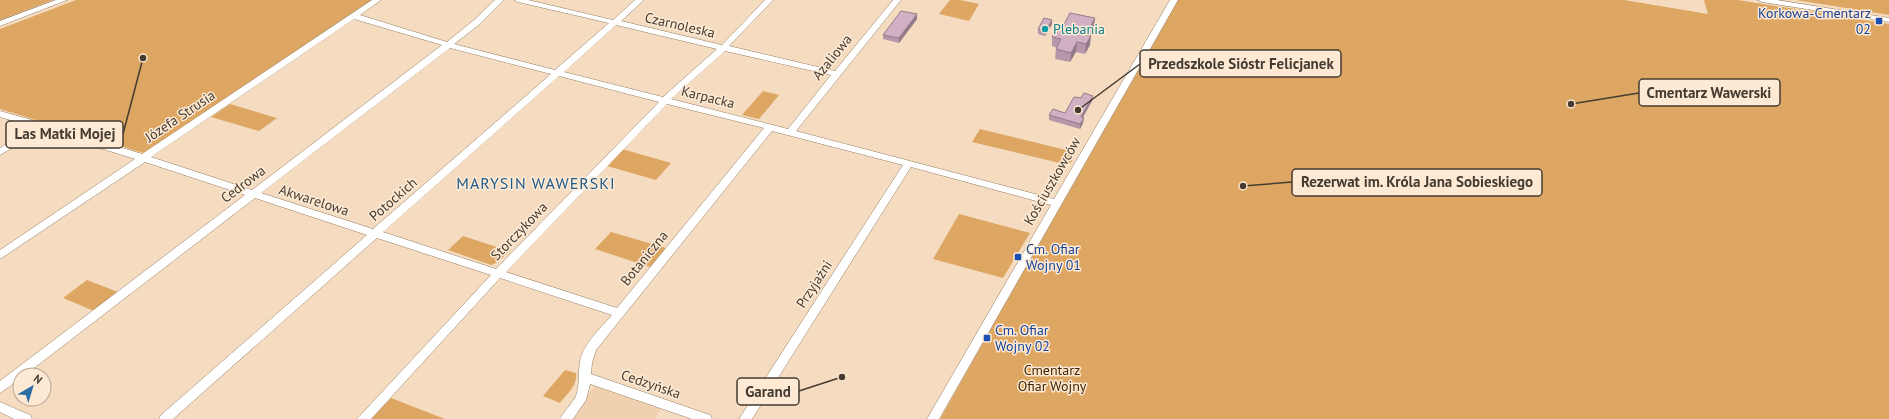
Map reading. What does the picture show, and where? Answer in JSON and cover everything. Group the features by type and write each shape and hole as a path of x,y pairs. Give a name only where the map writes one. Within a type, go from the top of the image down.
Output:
{"street":[{"path":"0,24 63,0"},
{"name":"Józefa Strusia","path":"0,255 377,0"},
{"name":"Cedrowa","path":"0,388 449,44 477,22 500,0"},
{"name":"Czarnoleska","path":"518,0 837,74"},
{"name":"Potockich","path":"165,419 640,0"},
{"name":"Storczykowa","path":"363,419 498,274 664,101 723,48 769,0"},
{"name":"Azaliowa","path":"790,132 897,0"},
{"name":"Kościuszkowców","path":"933,419 1174,0"},
{"path":"1762,0 1889,20"},
{"name":"Karpacka","path":"353,16 557,74 790,132 1057,203"},
{"name":"Akwarelowa","path":"0,114 143,158 619,313"},
{"path":"0,152 43,126"},
{"name":"Botaniczna","path":"566,419 580,400 584,388 586,357 597,340 770,127"},
{"name":"Przyjaźni","path":"745,419 908,164"},
{"name":"Cedzyńska","path":"585,376 706,419"},
{"path":"0,407 26,419"}],"shaded area":[{"path":"595,386 661,409 654,419 569,419"}],"green space":[{"path":"0,0 53,0 0,20"},
{"path":"76,0 372,0 147,152 143,153 0,109 0,29"},
{"path":"950,0 960,0 979,4 969,21 939,14"},
{"name":"Cmentarz Ofiar Wojny","path":"1176,0 1624,0 1708,14 1704,0 1738,0 1889,24 1889,419 940,419"},
{"path":"1796,0 1889,0 1889,15"},
{"path":"763,91 779,95 759,119 742,115"},
{"path":"230,104 277,118 259,131 211,117"},
{"path":"980,129 1074,152 1070,159 1073,160 1068,165 972,142"},
{"path":"622,149 671,163 656,180 607,166"},
{"path":"959,214 1030,233 1003,278 933,259"},
{"path":"611,232 666,248 650,267 595,249"},
{"path":"463,236 509,251 498,262 491,265 448,250"},
{"path":"87,280 118,292 94,311 63,298"},
{"path":"565,370 576,373 576,377 574,385 560,403 543,396"},
{"path":"391,398 445,419 370,419"}],"building":[{"path":"901,11 917,14 899,38 883,35"},
{"path":"1070,13 1095,18 1086,35 1091,36 1086,44 1077,42 1071,53 1056,49 1061,39 1052,37 1057,29 1061,30"},
{"path":"1044,18 1052,20 1046,31 1038,29"},
{"path":"1084,93 1093,96 1081,117 1084,118 1080,124 1049,115 1053,109 1065,113 1074,97 1081,98"}],"place":[{"name":"Korkowa-Cmentarz 02","path":"1879,21"},
{"name":"Plebania","path":"1045,29"},
{"name":"Las Matki Mojej","path":"143,58"},
{"name":"Cmentarz Wawerski","path":"1571,104"},
{"name":"Przedszkole Sióstr Felicjanek","path":"1078,110"},
{"name":"Rezerwat im. Króla Jana Sobieskiego","path":"1243,186"},
{"name":"Cm. Ofiar Wojny 01","path":"1018,257"},
{"name":"Cm. Ofiar Wojny 02","path":"987,338"},
{"name":"Garand","path":"842,377"}],"district":[{"name":"MARYSIN WAWERSKI","path":"536,183"}]}
